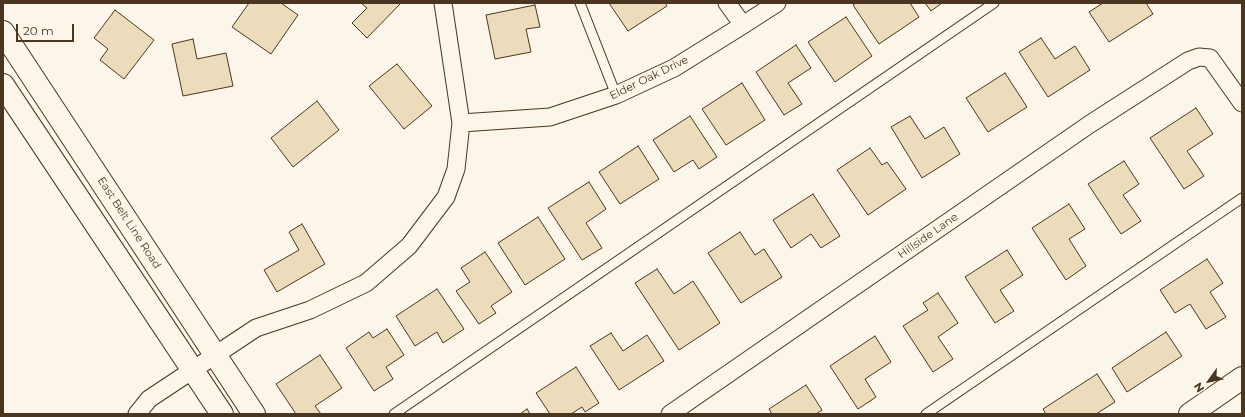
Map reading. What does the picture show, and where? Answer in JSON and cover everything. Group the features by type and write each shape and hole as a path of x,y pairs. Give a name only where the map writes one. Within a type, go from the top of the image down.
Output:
{"main road":[{"name":"East Belt Line Road","path":"3,32 254,414"},
{"path":"3,85 222,414"},
{"path":"1190,414 1242,378"}],"street":[{"path":"137,414 149,399 256,328 310,310 366,283 409,246 446,197 456,168 461,123 443,3"},
{"path":"727,3 743,25"},
{"name":"Elder Oak Drive","path":"461,123 550,117 616,95 674,68 777,3"},
{"name":"Hillside Lane","path":"670,414 1090,124 1188,60 1199,57 1210,58 1242,103"}],"lane":[{"path":"580,3 616,95"},
{"path":"394,414 994,3"},
{"path":"926,414 1242,198"}],"building":[{"path":"249,3 281,3 298,15 271,54 232,27"},
{"path":"361,3 401,3 367,38 352,23 367,8"},
{"path":"609,3 665,3 667,6 628,31"},
{"path":"856,3 910,3 919,17 879,44 853,5"},
{"path":"925,3 942,3 931,11"},
{"path":"1103,3 1146,3 1153,14 1109,42 1089,12"},
{"path":"535,5 540,27 526,29 531,52 495,59 486,15"},
{"path":"115,10 154,40 124,79 100,60 108,49 94,38"},
{"path":"846,17 872,56 835,82 808,42"},
{"path":"1041,38 1055,59 1075,46 1090,70 1048,97 1019,52"},
{"path":"193,39 197,59 226,53 233,86 183,96 172,44"},
{"path":"796,45 811,68 788,83 802,104 784,115 756,72"},
{"path":"397,64 432,106 404,129 369,86"},
{"path":"1005,73 1027,107 988,132 966,98"},
{"path":"742,83 765,120 726,145 702,109"},
{"path":"317,101 339,130 293,167 271,138"},
{"path":"1196,108 1213,134 1187,151 1204,176 1184,189 1150,138"},
{"path":"690,116 717,157 699,169 693,160 674,172 653,140"},
{"path":"910,116 925,139 944,127 960,154 922,178 891,127"},
{"path":"638,146 659,179 620,204 599,172"},
{"path":"870,148 882,165 887,162 906,189 868,215 837,170"},
{"path":"1124,161 1139,184 1123,195 1141,221 1121,234 1088,184"},
{"path":"589,182 606,209 586,223 602,248 582,260 548,208"},
{"path":"813,194 840,236 821,248 811,234 791,248 773,220"},
{"path":"1069,204 1085,229 1069,239 1086,266 1066,280 1032,228"},
{"path":"538,217 565,259 525,285 498,243"},
{"path":"302,224 325,264 277,292 264,270 299,250 289,232"},
{"path":"740,232 755,255 764,249 782,277 741,303 708,253"},
{"path":"1007,250 1023,275 1000,290 1014,311 995,323 965,277"},
{"path":"485,252 512,292 491,306 496,313 479,324 456,291 470,282 461,268"},
{"path":"1207,259 1223,283 1210,292 1226,317 1206,329 1190,304 1175,313 1160,290"},
{"path":"657,269 674,294 693,281 720,323 679,350 635,283"},
{"path":"437,289 464,329 443,343 437,332 415,346 396,316"},
{"path":"938,293 958,323 938,337 953,359 933,372 903,326 928,310 923,303"},
{"path":"387,329 404,355 386,367 393,379 374,391 346,348 369,332 373,338"},
{"path":"1166,332 1182,356 1127,392 1112,368"},
{"path":"611,333 623,351 647,335 664,361 619,390 590,346"},
{"path":"875,336 891,362 865,379 876,397 858,409 830,366"},
{"path":"320,355 342,388 315,406 321,414 296,414 276,384"},
{"path":"576,367 599,403 585,412 582,407 571,414 550,414 536,393"},
{"path":"1097,374 1115,402 1096,414 1046,414 1043,409"},
{"path":"806,385 822,410 816,414 772,414 769,409"},
{"path":"527,409 530,414 520,414"}]}
